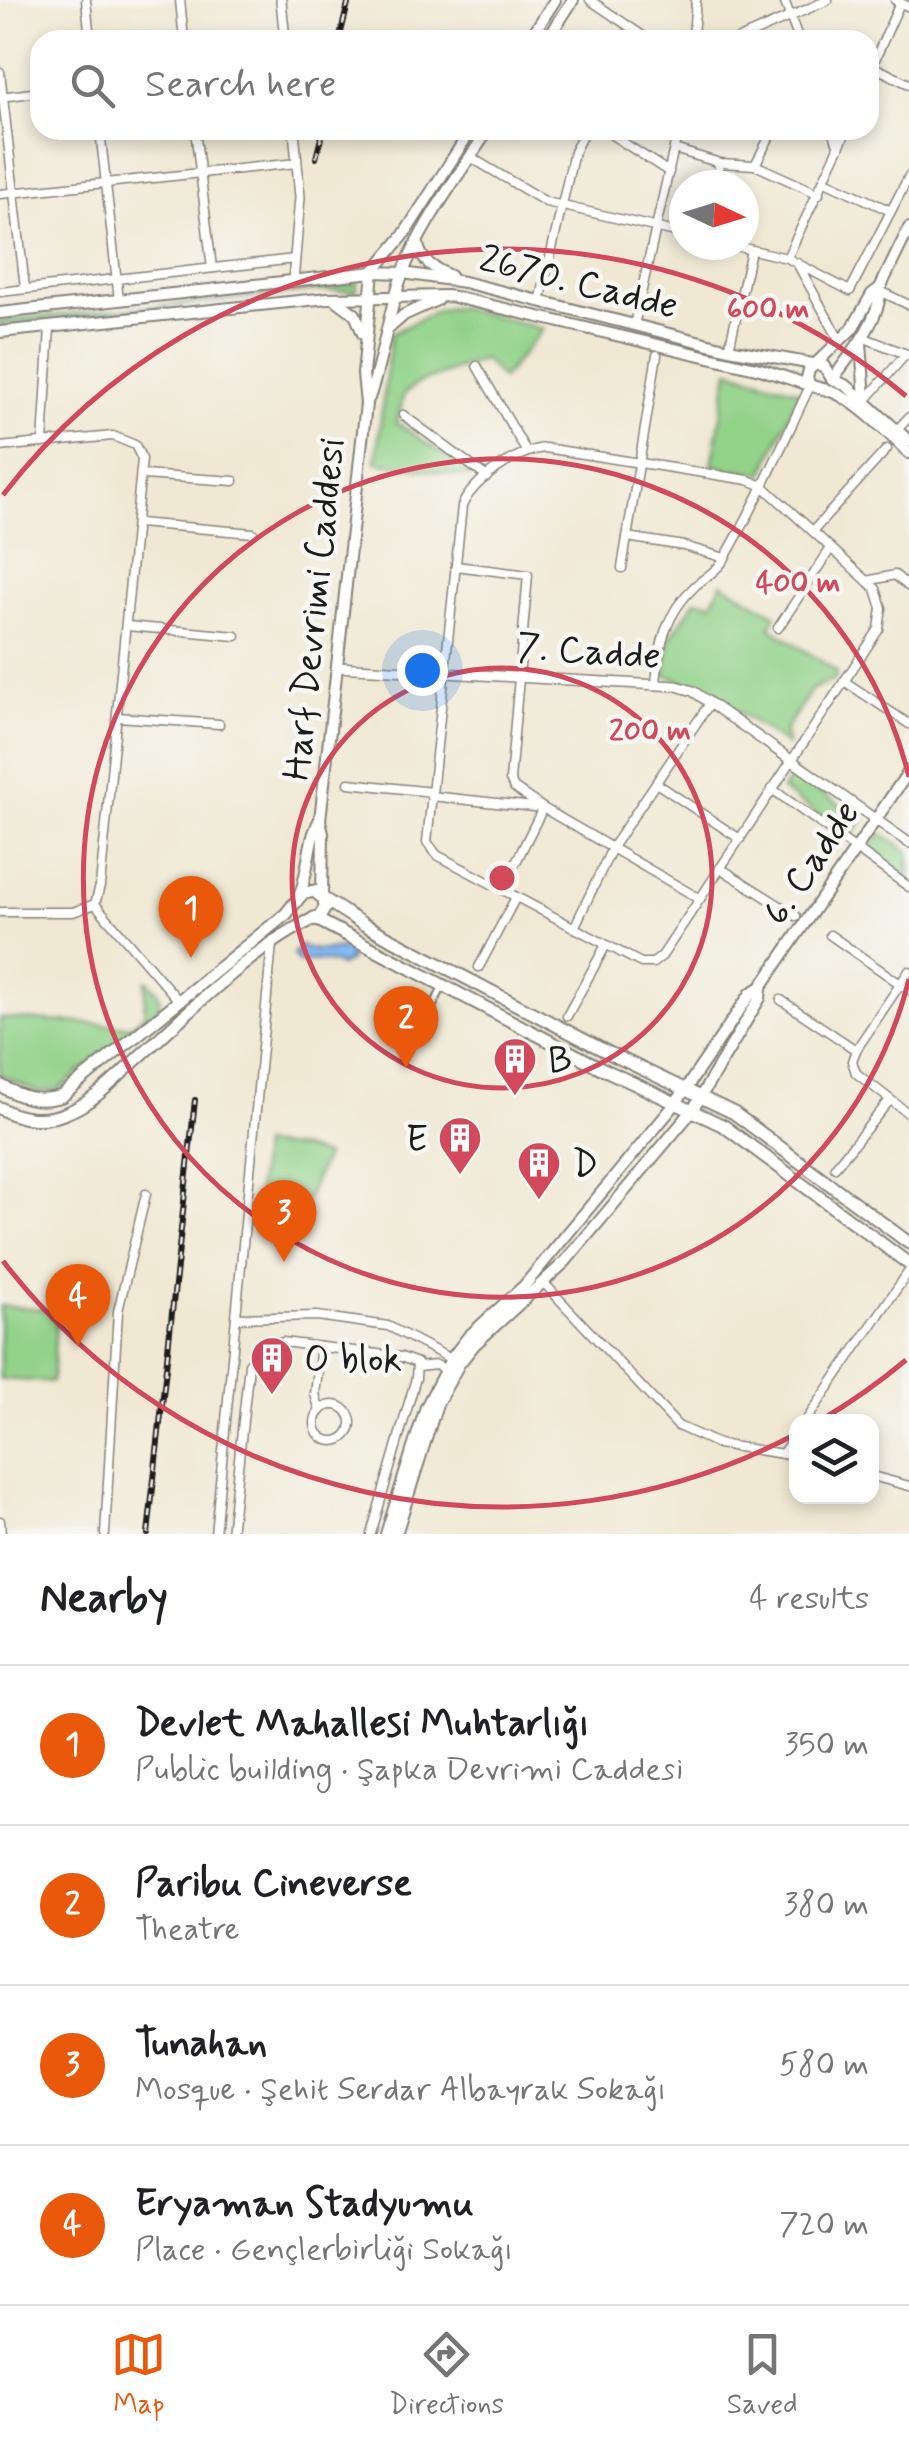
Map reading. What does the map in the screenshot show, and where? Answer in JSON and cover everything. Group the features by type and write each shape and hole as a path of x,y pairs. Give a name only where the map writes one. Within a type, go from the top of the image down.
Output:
{"main road":[{"path":"536,30 555,0"},
{"path":"554,30 573,0"},
{"path":"373,272 403,236 465,140"},
{"name":"Harf Devrimi Caddesi","path":"366,404 403,272 418,240 482,140"},
{"path":"880,290 872,294 852,329 807,374 810,386 818,391 829,384 862,337 909,228"},
{"path":"418,240 425,260 464,282"},
{"name":"2670. Cadde","path":"0,313 373,272 403,272 464,282 730,349 816,366"},
{"name":"Harf Devrimi Caddesi","path":"323,897 320,820 366,404 363,374 373,272"},
{"path":"384,334 404,315 450,296"},
{"name":"2670. Cadde","path":"0,332 334,298 450,296 760,369 810,386"},
{"path":"334,298 355,314 366,348"},
{"path":"862,337 865,401"},
{"path":"816,366 828,368 829,384 909,453"},
{"path":"829,384 865,401 909,441"},
{"name":"6. Cadde","path":"449,1367 468,1338 524,1286 676,1104 909,771"},
{"name":"Harf Devrimi Caddesi","path":"299,900 313,832 320,820"},
{"path":"0,1085 27,1098 49,1100 62,1096 310,891 363,924 734,1112 909,1243"},
{"path":"0,1108 30,1118 69,1112 89,1101 189,1011 272,944 323,912 323,897"},
{"path":"299,900 301,914 724,1126 909,1268"},
{"name":"6. Cadde","path":"449,1367 565,1262 692,1111 760,998 760,987"},
{"path":"179,1001 189,1011"},
{"path":"553,1251 565,1262"},
{"path":"386,1534 426,1406 449,1367"},
{"path":"396,1534 449,1367"}],"street":[{"path":"86,0 89,30"},
{"path":"180,0 183,30"},
{"path":"282,0 284,30"},
{"path":"590,0 633,30"},
{"path":"693,30 696,0"},
{"path":"784,0 795,30"},
{"path":"758,30 828,0"},
{"path":"879,43 901,4"},
{"path":"0,72 25,288"},
{"path":"879,72 909,84"},
{"path":"1,96 30,93"},
{"path":"101,140 119,300"},
{"path":"196,140 212,268"},
{"path":"293,282 300,197 295,140"},
{"path":"540,302 580,140"},
{"path":"619,140 669,172 634,325"},
{"path":"669,170 676,140"},
{"path":"756,166 768,140"},
{"path":"837,140 840,148"},
{"path":"787,258 843,140"},
{"path":"674,148 720,163 756,166 819,194"},
{"path":"470,158 546,202 669,231"},
{"path":"0,194 297,163"},
{"path":"718,170 720,163"},
{"path":"759,252 787,258 850,291 909,176"},
{"path":"825,181 891,211"},
{"path":"0,292 295,259"},
{"path":"730,349 750,260"},
{"path":"797,263 840,342"},
{"path":"880,290 909,306"},
{"path":"42,443 50,328"},
{"path":"862,337 908,355 865,401"},
{"path":"622,568 658,356"},
{"path":"477,366 526,452"},
{"path":"656,684 659,649 667,622 679,602 725,558 810,386"},
{"path":"404,415 487,477"},
{"path":"897,430 909,417"},
{"path":"0,448 103,436 122,438 134,445 142,459 118,717 95,904 179,1001"},
{"path":"544,448 640,463 748,480 763,486 876,589 882,608 878,629 662,956 652,963 641,963 432,852 427,837 465,498 487,477 526,452 544,448"},
{"path":"813,531 887,449"},
{"path":"143,475 234,481"},
{"path":"138,523 253,533"},
{"path":"628,537 684,546 725,558"},
{"path":"778,628 832,548"},
{"path":"456,566 528,575 510,780 514,788 700,899"},
{"path":"867,580 895,575 909,587"},
{"path":"127,626 236,636"},
{"name":"7. Cadde","path":"337,667 677,686 710,703 909,843"},
{"path":"844,681 909,724"},
{"path":"574,928 613,846 710,703"},
{"path":"118,717 220,724"},
{"path":"349,783 543,808"},
{"path":"656,783 740,838"},
{"path":"772,789 909,887"},
{"path":"508,878 543,808"},
{"path":"720,868 796,916"},
{"path":"480,967 516,897"},
{"path":"0,912 73,912 95,904"},
{"path":"830,935 909,990"},
{"path":"215,1534 272,944"},
{"path":"566,1016 606,945"},
{"path":"909,971 856,1050 853,1069 909,1114"},
{"path":"428,1017 444,985"},
{"path":"782,1000 856,1050"},
{"path":"834,1167 890,1100"},
{"path":"105,1534 118,1311 146,1194"},
{"path":"810,1414 909,1268"},
{"path":"544,1283 678,1426 718,1444 789,1455"},
{"path":"236,1318 317,1316 388,1326 449,1367"},
{"path":"231,1534 254,1354 272,1343 409,1359 418,1367 449,1367"},
{"path":"320,1347 314,1394 320,1411 315,1422 318,1433 328,1440 345,1436 350,1426 346,1411 330,1406 320,1411"},
{"path":"371,1534 418,1367"},
{"path":"782,1454 789,1444"},
{"path":"879,1478 909,1486"},
{"path":"0,1521 1,1534"}],"green space":[{"path":"357,283 356,291 313,291 0,326 0,320 213,301"},
{"path":"457,307 543,329 502,379 484,359 418,383 404,394 397,423 468,471 469,477 376,462 391,334 438,310"},
{"path":"729,370 800,391 763,474 712,466"},
{"path":"722,583 776,615 770,627 837,672 835,680 812,689 785,730 787,745 708,691 665,675 670,638 696,600 712,603"},
{"path":"793,774 863,820 851,837 782,790"},
{"path":"881,833 909,852 909,878 869,850"},
{"path":"146,980 157,992 159,1007 59,1089 40,1093 0,1075 0,1018 130,1026 144,1015"},
{"path":"261,1145 325,1156 306,1201 257,1196"},
{"path":"0,1306 57,1310 52,1382 0,1379"}],"water":[{"path":"300,946 342,948 349,951 350,960 340,966 320,961 299,962 293,954"}],"railway":[{"path":"342,30 349,0"},
{"path":"316,158 320,140"},
{"path":"148,1534 195,1100"}],"place":[{"name":"Devlet Mahallesi Muhtarlığı","path":"191,958"},
{"name":"Paribu Cineverse","path":"406,1068"},
{"name":"B","path":"515,1097"},
{"name":"E","path":"460,1176"},
{"name":"D","path":"539,1201"},
{"name":"Tunahan","path":"284,1262"},
{"name":"Eryaman Stadyumu","path":"78,1346"},
{"name":"O blok","path":"272,1396"}]}
